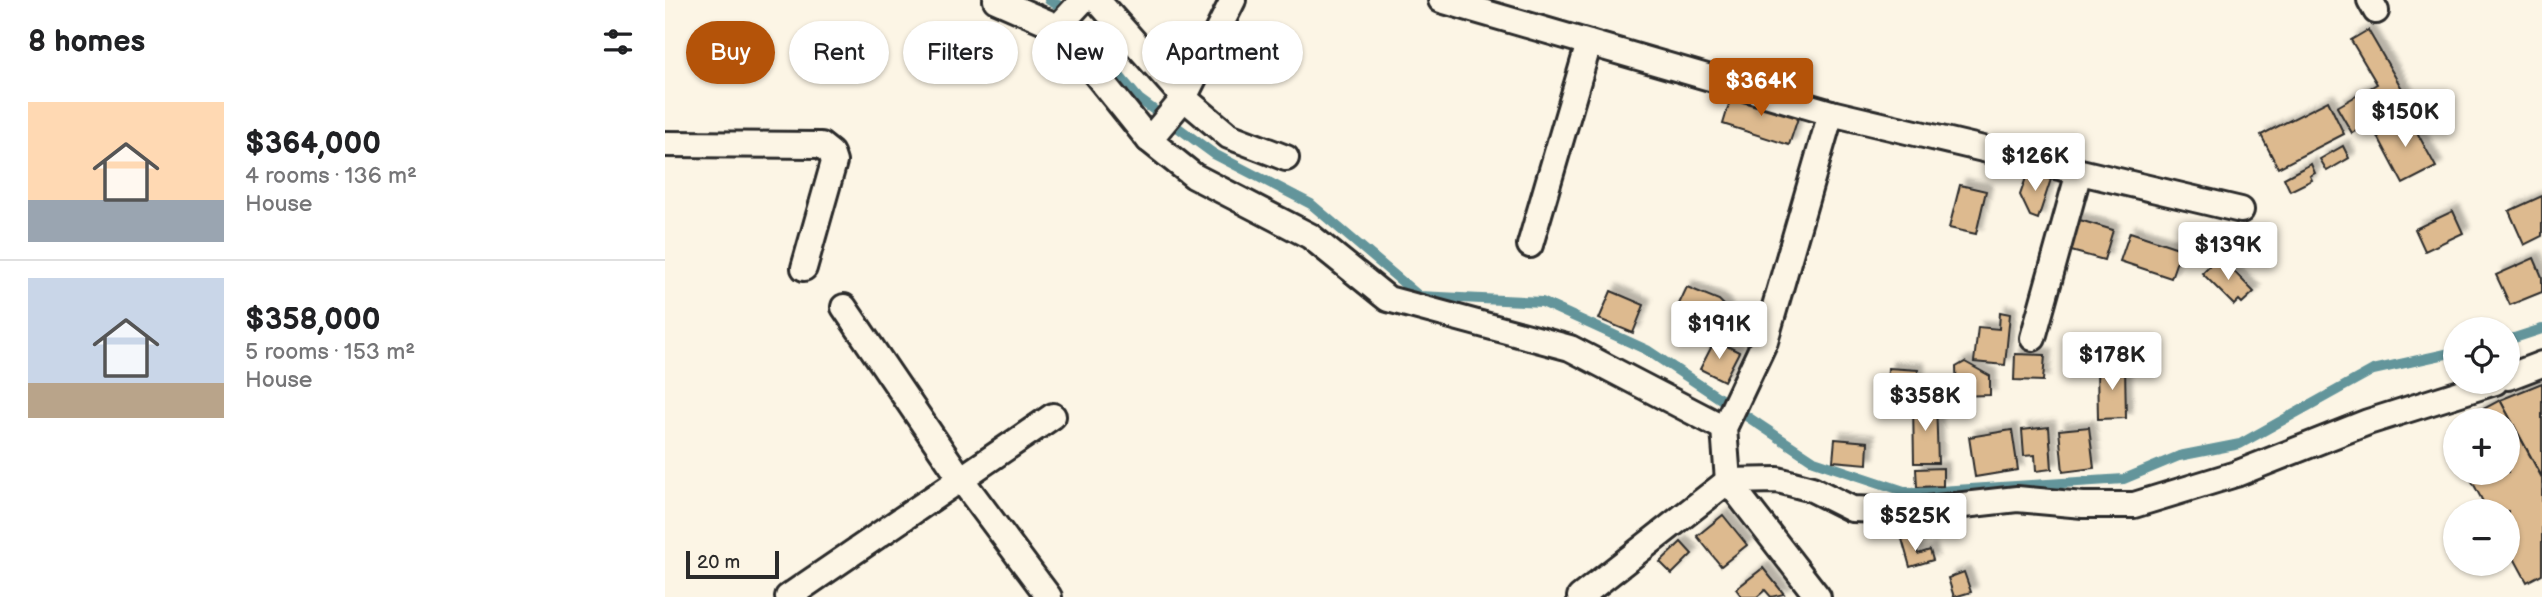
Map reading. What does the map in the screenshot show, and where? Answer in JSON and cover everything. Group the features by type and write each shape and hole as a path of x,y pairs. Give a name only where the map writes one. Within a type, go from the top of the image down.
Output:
{"street":[{"path":"996,0 1044,21"},
{"path":"1064,21 1083,0"},
{"path":"1097,0 1184,98 1229,136 1286,159"},
{"path":"1149,140 1184,98 1233,0"},
{"path":"1441,0 1831,113 2241,210"},
{"path":"1530,245 1589,43"},
{"path":"1104,84 1149,140 1194,176 1310,236 1388,299 1570,348 1724,428"},
{"path":"1818,597 1728,481 1724,428 1765,341 1831,113"},
{"path":"665,144 821,145 831,153 834,162 804,268"},
{"path":"2033,338 2079,172"},
{"path":"844,307 961,479 1049,597"},
{"path":"2520,372 2542,364"},
{"path":"1580,597 1728,481 1778,480 1812,489 1852,509 1910,511 2017,499 2083,505 2134,505 2236,474 2368,422 2457,394"},
{"path":"788,597 823,588 961,479 1053,416"}],"building":[{"path":"2368,30 2408,99 2352,133 2337,107 2377,84 2351,40"},
{"path":"1733,91 1800,112 1789,145 1723,124"},
{"path":"2328,101 2344,134 2278,168 2261,135"},
{"path":"2407,114 2436,167 2403,184 2375,131"},
{"path":"2343,146 2349,158 2327,171 2320,159"},
{"path":"2311,164 2315,173 2310,176 2312,180 2290,191 2284,178"},
{"path":"2028,172 2051,179 2038,219 2030,216 2020,195"},
{"path":"1960,185 1986,191 1976,234 1949,228"},
{"path":"2542,196 2542,236 2524,245 2509,211"},
{"path":"2453,211 2463,233 2425,251 2415,229"},
{"path":"2073,218 2113,230 2104,260 2064,249"},
{"path":"2130,232 2181,249 2171,278 2120,261"},
{"path":"2219,256 2254,292 2242,303 2239,300 2234,305 2202,273"},
{"path":"2534,258 2542,277 2542,292 2510,305 2496,275"},
{"path":"1687,287 1719,300 1726,307 1723,316 1716,313 1710,319 1678,306"},
{"path":"1611,291 1644,305 1633,333 1599,319"},
{"path":"2000,312 2010,314 2005,365 1974,362 1978,327 1999,329"},
{"path":"1715,340 1739,352 1724,381 1700,369"},
{"path":"2015,354 2045,355 2043,381 2014,380"},
{"path":"1965,362 1990,376 1990,395 1957,396 1956,367"},
{"path":"2125,366 2126,418 2098,419 2097,367"},
{"path":"1888,368 1918,370 1917,390 1887,388"},
{"path":"2542,383 2542,477 2520,437 2520,408 2504,408 2500,400"},
{"path":"2500,400 2504,408 2485,408"},
{"path":"1913,402 1936,402 1938,463 1914,463"},
{"path":"2049,427 2052,469 2036,471 2035,455 2024,456 2022,430"},
{"path":"2089,427 2094,468 2063,472 2059,430"},
{"path":"2012,430 2018,470 1975,477 1969,437"},
{"path":"2520,437 2542,478 2542,574 2527,582 2520,569 2520,499 2482,499 2474,485 2520,485"},
{"path":"1835,439 1868,442 1867,464 1833,461"},
{"path":"1943,468 1943,486 1917,487 1916,469"},
{"path":"1723,515 1747,545 1721,566 1697,536"},
{"path":"1913,536 1918,554 1930,550 1933,560 1910,567 1902,539"},
{"path":"1681,542 1692,554 1672,574 1660,562"},
{"path":"1763,568 1784,594 1771,597 1765,590 1757,597 1742,597 1736,589"},
{"path":"1964,572 1971,592 1954,597 1948,578"}],"waterway":[{"path":"1049,0 1060,6 1139,99 1214,154 1311,204 1419,296 1542,302 1647,350 1814,461 1910,493 2124,479 2179,456 2240,444 2373,370 2443,355"},
{"path":"2520,336 2542,329"}]}
